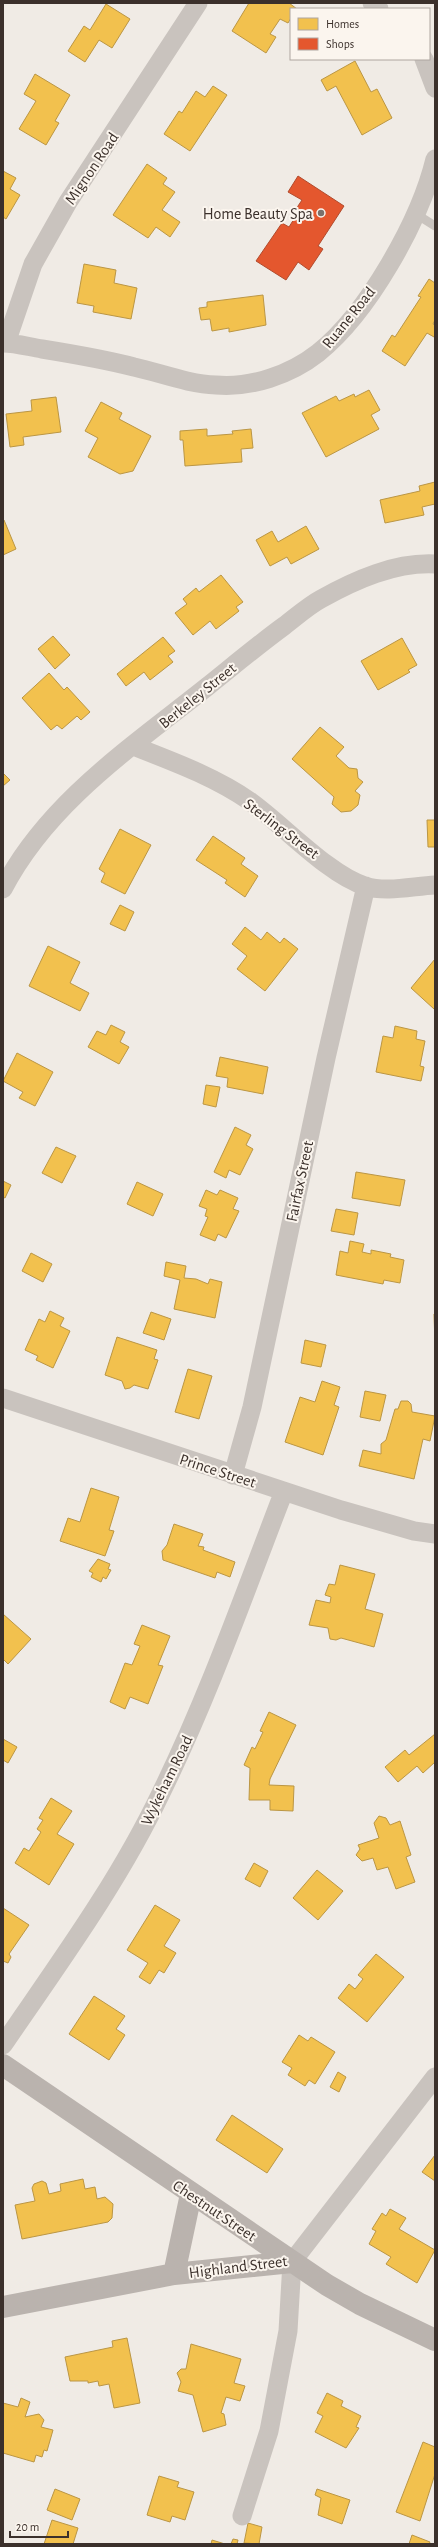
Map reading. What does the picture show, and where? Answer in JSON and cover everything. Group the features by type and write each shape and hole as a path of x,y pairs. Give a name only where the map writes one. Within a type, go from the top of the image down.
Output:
{"main road":[{"name":"Chestnut Street","path":"3,2066 292,2262 360,2304 435,2340"},
{"path":"174,2274 191,2194"},
{"name":"Highland Street","path":"3,2307 174,2274 292,2262"}],"street":[{"name":"Mignon Road","path":"4,343 33,264 68,202 128,113 198,3"},
{"path":"424,60 435,88"},
{"name":"Ruane Road","path":"4,343 68,353 205,384 237,385 272,378 317,354 343,328 390,261 416,214 435,159"},
{"name":"Berkeley Street","path":"3,889 30,843 56,812 133,746 254,648 319,600 373,574 424,564 435,564"},
{"name":"Sterling Street","path":"133,746 218,782 251,802 342,874 366,886 386,888 435,885"},
{"name":"Fairfax Street","path":"233,1475 252,1407 326,1058 366,886"},
{"name":"Prince Street","path":"3,1398 233,1475 414,1532 435,1534"},
{"name":"Wykeham Road","path":"3,2045 109,1890 161,1794 214,1674 284,1491"},
{"name":"Highland Street","path":"292,2262 435,2077"},
{"path":"242,2516 270,2424 288,2330 292,2262"}],"lane":[{"path":"416,214 435,226"}],"building: Homes":[{"path":"249,3 289,3 296,8 290,8 290,20 288,23 280,19 270,34 276,37 266,53 232,31"},
{"path":"106,4 130,19 112,48 99,40 85,62 68,51 84,26 90,30"},
{"path":"355,61 371,92 377,89 392,118 362,135 336,86 327,91 321,80"},
{"path":"35,74 70,95 55,121 59,123 46,145 19,129 36,101 24,94"},
{"path":"213,86 227,95 190,151 164,134 179,111 182,113 196,91 205,97"},
{"path":"147,164 167,178 163,184 175,192 162,210 180,222 170,237 156,227 148,238 113,215"},
{"path":"3,171 16,178 10,189 20,195 6,219 3,217"},
{"path":"84,264 116,270 114,283 137,288 131,319 93,312 94,306 77,303"},
{"path":"429,279 435,283 435,320 433,324 435,325 435,335 434,337 427,333 405,366 382,351 392,335 395,337 421,297 418,296"},
{"path":"263,295 266,325 229,332 229,328 212,331 210,319 201,320 199,308 207,307 207,302"},
{"path":"369,390 380,410 371,415 379,429 326,457 302,413 336,396 339,401 354,394 355,397"},
{"path":"56,397 61,432 23,437 24,445 10,447 6,414 32,411 31,400"},
{"path":"101,402 122,413 119,419 151,436 133,471 120,474 88,457 98,438 85,431"},
{"path":"207,429 207,436 233,434 232,431 251,429 253,448 241,449 242,462 185,466 183,440 180,440 180,431"},
{"path":"435,482 435,504 422,507 424,515 385,523 380,500 420,491 419,486"},
{"path":"4,520 16,549 3,555 3,521"},
{"path":"306,526 319,549 291,564 287,557 270,566 256,540 272,531 278,542"},
{"path":"221,575 243,602 236,607 239,611 216,629 210,621 193,635 175,613 187,604 183,599 196,588 199,592"},
{"path":"53,636 70,655 55,669 38,649"},
{"path":"163,637 175,651 168,656 173,662 150,680 144,672 126,686 117,674"},
{"path":"402,638 417,665 408,670 410,672 378,690 361,661"},
{"path":"49,673 64,690 67,687 90,712 81,720 77,716 62,729 57,725 51,730 22,698"},
{"path":"320,727 344,747 336,756 349,768 357,769 358,778 363,782 355,791 360,795 358,805 351,811 341,812 332,804 334,797 292,759"},
{"path":"3,773 10,780 3,786"},
{"path":"427,820 435,820 435,847 428,847"},
{"path":"120,829 151,845 125,894 101,882 105,873 99,869"},
{"path":"213,836 245,858 241,864 258,876 245,897 225,883 227,880 196,860"},
{"path":"120,905 134,912 125,931 110,924"},
{"path":"245,927 261,940 267,932 280,943 284,938 298,949 265,991 237,969 247,956 232,944"},
{"path":"48,946 80,962 70,983 89,993 80,1011 29,986"},
{"path":"435,959 435,1008 434,1009 411,988"},
{"path":"111,1025 125,1032 120,1042 129,1047 119,1064 88,1047 97,1031 106,1035"},
{"path":"395,1026 417,1031 416,1039 425,1041 420,1066 424,1067 421,1081 376,1072 383,1036 393,1038"},
{"path":"17,1053 53,1072 35,1106 19,1098 23,1092 3,1081"},
{"path":"220,1057 268,1067 263,1094 227,1087 228,1078 216,1076"},
{"path":"206,1085 220,1087 216,1107 203,1104"},
{"path":"235,1127 251,1135 246,1145 253,1149 240,1175 229,1170 226,1178 214,1172"},
{"path":"56,1147 76,1156 62,1183 42,1173"},
{"path":"356,1172 405,1180 400,1206 352,1198"},
{"path":"3,1181 11,1185 5,1198 3,1197"},
{"path":"137,1182 163,1194 153,1216 127,1204"},
{"path":"206,1190 217,1195 220,1190 238,1198 233,1209 239,1211 226,1238 218,1234 215,1241 200,1235 208,1217 205,1216 207,1209 199,1206"},
{"path":"336,1209 358,1213 354,1235 331,1231"},
{"path":"350,1241 364,1244 362,1252 371,1254 371,1250 391,1254 390,1257 404,1260 400,1283 384,1280 383,1284 336,1275 340,1251 348,1253"},
{"path":"31,1253 52,1264 43,1282 22,1271"},
{"path":"166,1262 186,1266 184,1278 196,1279 208,1284 210,1279 222,1282 215,1318 174,1309 180,1280 164,1276"},
{"path":"50,1311 64,1318 60,1326 70,1331 53,1368 36,1360 38,1356 25,1350 39,1319 45,1322"},
{"path":"151,1312 171,1319 164,1340 143,1333"},
{"path":"434,1314 435,1314 435,1344"},
{"path":"117,1337 157,1350 154,1359 158,1360 148,1389 134,1385 125,1389 122,1381 105,1375"},
{"path":"305,1340 326,1345 321,1367 301,1363"},
{"path":"188,1369 212,1376 199,1419 175,1412"},
{"path":"322,1381 340,1387 334,1405 339,1407 323,1455 285,1442 300,1397 315,1402"},
{"path":"365,1391 386,1395 380,1421 360,1417"},
{"path":"401,1401 408,1401 411,1404 412,1412 435,1416 430,1441 423,1439 414,1479 359,1466 363,1450 381,1454 381,1444 386,1440 395,1409 398,1409"},
{"path":"91,1488 119,1497 109,1530 114,1531 105,1556 60,1541 68,1518 80,1522"},
{"path":"174,1524 203,1534 198,1546 204,1547 203,1550 235,1562 230,1577 217,1572 215,1578 163,1560 162,1551 167,1545"},
{"path":"98,1559 110,1564 108,1569 111,1570 106,1579 103,1577 101,1582 91,1577 93,1573 89,1571"},
{"path":"340,1565 375,1574 365,1609 383,1614 374,1647 341,1638 336,1640 330,1639 328,1628 309,1625 316,1600 330,1603 331,1597 325,1595 329,1584 335,1585"},
{"path":"3,1614 31,1639 8,1664 3,1659"},
{"path":"142,1625 170,1636 158,1665 163,1666 148,1704 130,1697 125,1709 110,1702 125,1663 132,1665 140,1646 134,1644"},
{"path":"269,1712 296,1725 270,1779 269,1785 294,1786 293,1811 270,1810 270,1800 249,1800 250,1768 244,1765 252,1747 255,1749 263,1732 260,1731"},
{"path":"435,1734 435,1762 423,1773 417,1766 398,1782 385,1767 405,1750 409,1755"},
{"path":"3,1739 17,1747 8,1763 3,1760"},
{"path":"51,1798 72,1811 57,1834 74,1844 49,1885 15,1863 24,1848 29,1851 41,1832 37,1829 43,1820 39,1818"},
{"path":"379,1816 386,1818 390,1825 400,1821 411,1855 406,1857 415,1882 396,1889 388,1867 377,1870 373,1858 362,1861 356,1855 360,1849 358,1845 379,1838 374,1823"},
{"path":"254,1863 268,1871 260,1887 245,1879"},
{"path":"317,1870 343,1891 318,1920 293,1898"},
{"path":"155,1905 180,1920 164,1946 176,1953 164,1973 159,1970 150,1984 139,1977 148,1963 127,1950"},
{"path":"3,1908 29,1925 9,1954 11,1957 8,1963 3,1961"},
{"path":"376,1954 404,1977 367,2022 338,1998 349,1984 355,1989 363,1979 358,1975"},
{"path":"94,1996 125,2016 116,2029 125,2035 109,2060 69,2034"},
{"path":"299,2035 308,2041 311,2037 335,2052 315,2084 309,2080 305,2086 288,2075 292,2068 282,2062"},
{"path":"338,2072 346,2077 339,2092 330,2087"},
{"path":"232,2115 283,2149 267,2173 216,2140"},
{"path":"435,2155 435,2181 422,2172"},
{"path":"83,2179 85,2189 95,2187 97,2199 105,2197 113,2204 112,2218 108,2222 22,2239 15,2205 35,2201 32,2188 34,2184 42,2181 46,2183 49,2194 61,2191 60,2184"},
{"path":"390,2209 406,2218 399,2229 435,2250 417,2283 386,2264 391,2257 369,2244 376,2231 372,2229 382,2213 386,2216"},
{"path":"127,2338 140,2403 114,2408 109,2384 99,2386 98,2381 88,2383 88,2381 70,2381 65,2357 113,2347 112,2341"},
{"path":"191,2344 241,2359 234,2383 245,2386 240,2401 226,2397 221,2413 224,2414 226,2425 203,2432 193,2395 178,2391 181,2382 177,2373 181,2369 186,2369"},
{"path":"327,2393 343,2401 341,2406 361,2416 356,2427 359,2428 346,2448 315,2432 323,2416 317,2413"},
{"path":"21,2398 30,2402 25,2417 39,2414 44,2420 41,2427 53,2430 47,2451 44,2450 42,2457 36,2455 34,2462 3,2453 3,2403 18,2407"},
{"path":"423,2442 435,2447 435,2474 420,2521 396,2512"},
{"path":"159,2476 179,2482 177,2487 194,2492 185,2520 172,2516 170,2522 147,2515"},
{"path":"55,2489 80,2499 72,2520 47,2510"},
{"path":"317,2489 350,2500 342,2524 318,2515 321,2498 315,2495"},
{"path":"52,2520 78,2528 73,2544 44,2544"},
{"path":"248,2523 262,2527 259,2544 244,2543"},
{"path":"412,2535 430,2542 429,2544 409,2544"},
{"path":"233,2539 238,2540 237,2544 231,2544"},
{"path":"212,2540 225,2544 211,2544"}],"building: Shops":[{"path":"298,176 344,206 318,246 323,249 309,270 298,262 286,280 256,261 282,223 289,227 299,211 296,209 302,200 288,192"}],"place":[{"name":"Home Beauty Spa","path":"321,213"}]}
